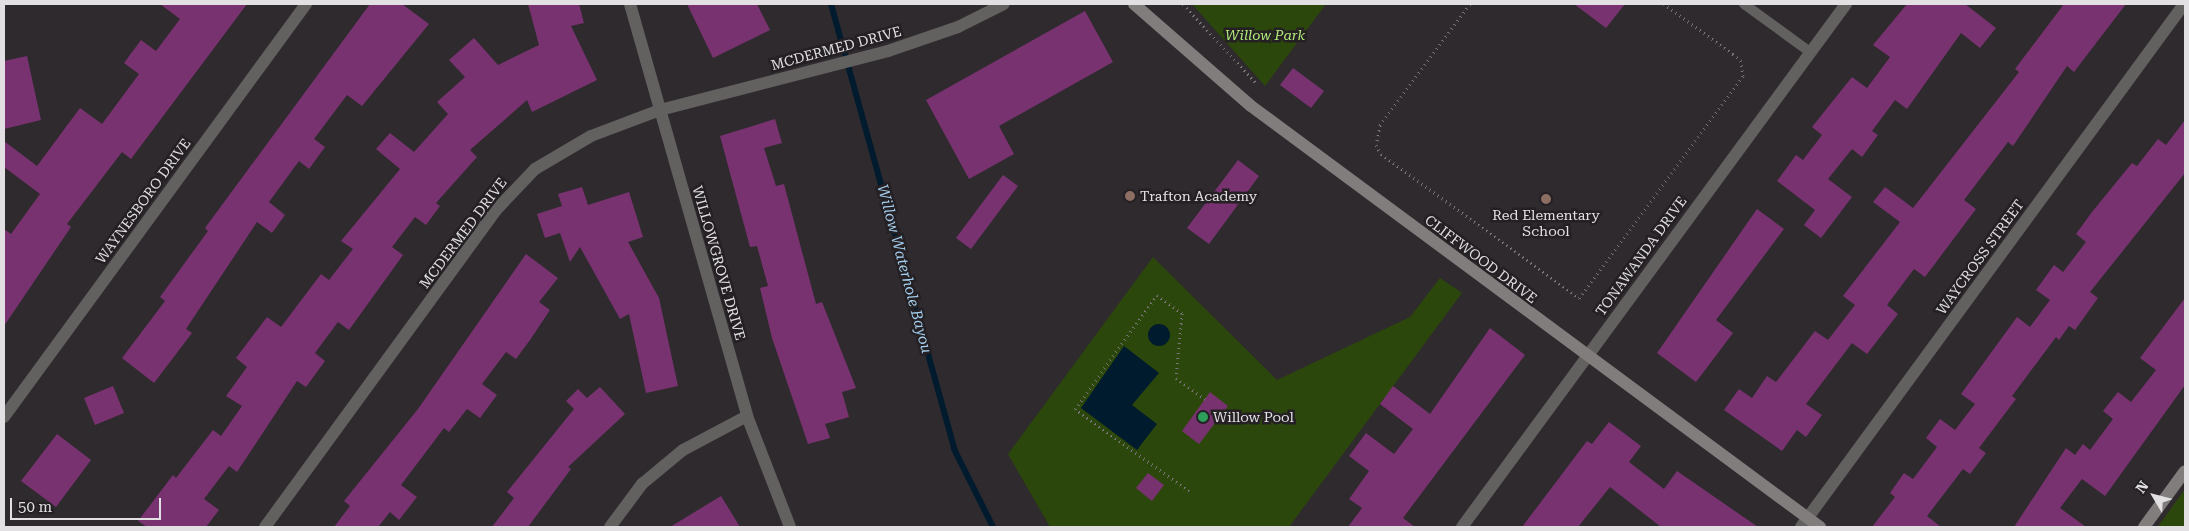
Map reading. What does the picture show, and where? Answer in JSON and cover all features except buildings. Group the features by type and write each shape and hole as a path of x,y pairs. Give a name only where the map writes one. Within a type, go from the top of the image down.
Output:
{"street":[{"name":"WAYNESBORO DRIVE","path":"4,417 306,4"},
{"name":"WILLOWGROVE DRIVE","path":"630,4 747,416 790,527"},
{"name":"MCDERMED DRIVE","path":"265,527 513,190 556,154 591,136 660,110 888,51 958,27 1004,4"},
{"name":"CLIFFWOOD DRIVE","path":"1134,4 1251,106 1586,356 1804,523 1820,527"},
{"name":"WAYCROSS STREET","path":"1804,523 2184,4"},
{"name":"TONAWANDA DRIVE","path":"1462,527 1810,52 1841,6"},
{"path":"610,527 642,484 683,450 747,416"},
{"path":"2144,527 2185,471"}],"lane":[{"path":"1744,4 1810,52"}],"path":[{"path":"1183,4 1257,84"},
{"path":"1470,4 1380,125 1376,145 1381,154 1579,298 1743,76 1740,61 1733,54 1664,4"},
{"path":"1189,491 1075,409 1157,295 1182,313 1176,378 1205,399"}],"green space":[{"name":"Willow Park","path":"1192,4 1326,4 1265,86"},
{"name":"Willow Pool","path":"1153,257 1277,380 1410,317 1440,278 1462,293 1289,527 1050,527 1008,454"},
{"path":"2185,489 2185,527 2158,527 2159,525"}],"water":[{"path":"1155,324 1163,324 1170,331 1170,339 1163,346 1155,346 1148,339 1148,331"},
{"path":"1124,346 1159,373 1132,405 1157,424 1137,450 1081,408"}],"waterway":[{"name":"Willow Waterhole Bayou","path":"831,4 954,449 993,527"}],"place":[{"name":"Trafton Academy","path":"1130,196"},
{"name":"Red Elementary School","path":"1546,199"},
{"name":"Willow Pool","path":"1203,417"}]}
